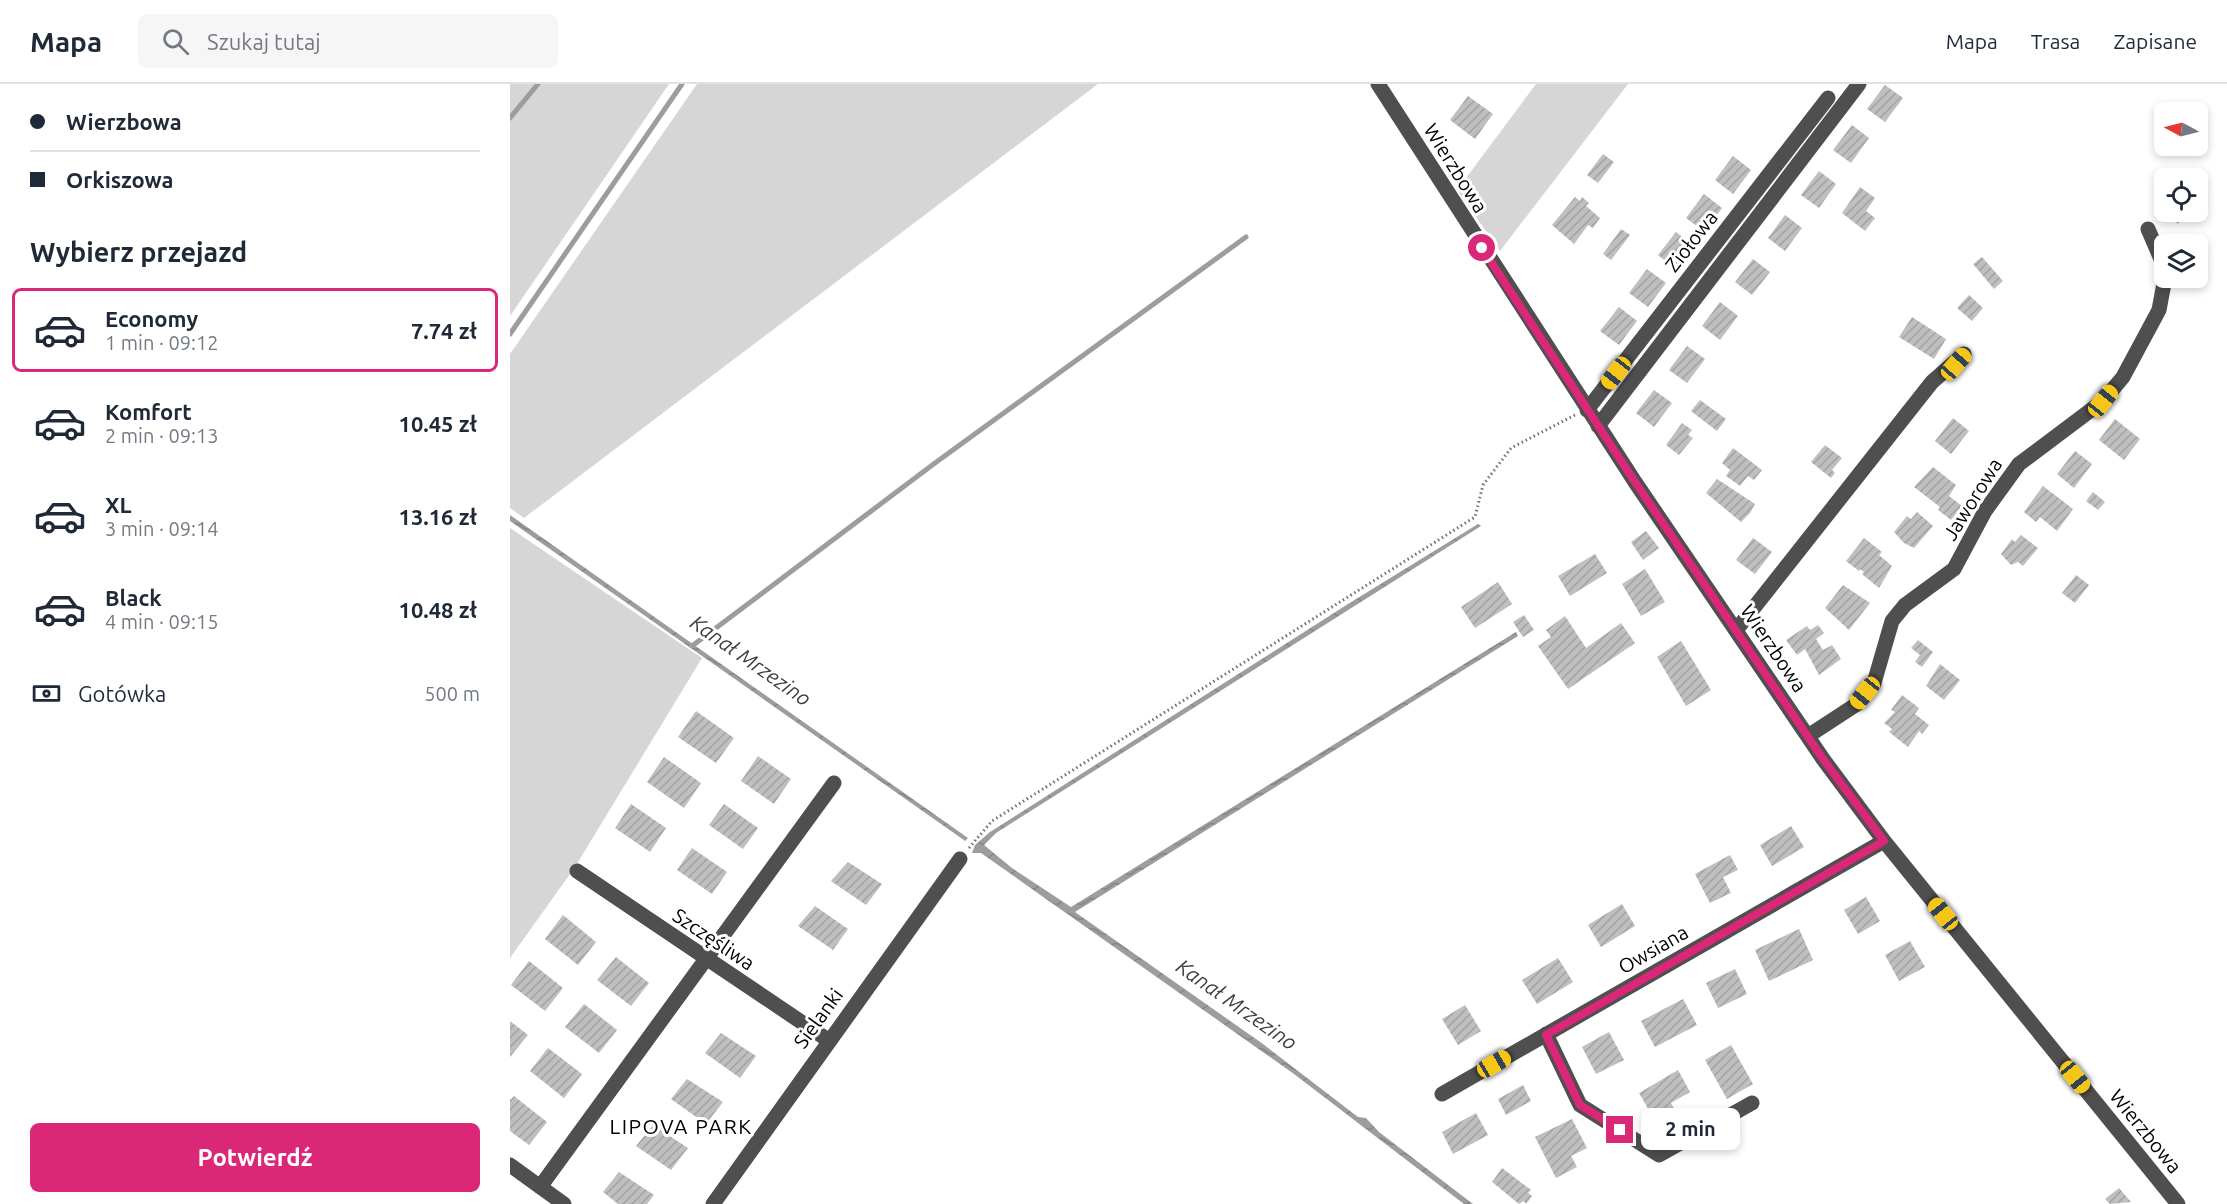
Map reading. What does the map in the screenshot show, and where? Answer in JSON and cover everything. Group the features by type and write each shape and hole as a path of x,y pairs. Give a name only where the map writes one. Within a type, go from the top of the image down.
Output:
{"street":[{"name":"Wierzbowa","path":"1378,84 1587,410 1808,736 1884,841 2178,1204"},
{"path":"1598,426 1859,84"},
{"name":"Ziołowa","path":"1587,410 1828,98"},
{"path":"2148,229 2154,243"},
{"name":"Jaworowa","path":"1808,736 1857,704 1874,683 1892,621 1905,605 1954,569 1985,512 2019,464 2103,401 2123,377 2159,310 2162,288"},
{"path":"1737,629 1932,382 1964,354"},
{"path":"540,1187 834,783"},
{"name":"Owsiana","path":"1442,1094 1884,841"},
{"name":"Sielanki","path":"713,1204 828,1040 960,859"},
{"name":"Szczęśliwa","path":"577,871 828,1040"},
{"path":"1546,1035 1580,1105 1659,1155 1752,1103"},
{"path":"510,1165 564,1204"}],"path":[{"path":"960,859 992,821 1475,517 1483,485 1511,448 1564,419 1587,410"}],"shaded area":[{"path":"510,84 669,84 510,316"},
{"path":"697,84 1098,84 524,518 510,508 510,354"},
{"path":"1536,84 1628,84 1500,251 1457,190"},
{"path":"510,528 702,658 575,867 510,958"}],"water":[{"path":"510,515 968,838 965,841 510,521"},
{"path":"1478,524 1481,526 996,833 984,845 1012,868 1071,907 1516,632 1518,636 1075,912 1263,1044 1358,1117 1366,1118 1379,1132 1473,1204 1464,1204 1294,1074 981,853 972,853 975,845 990,832"}],"building":[{"path":"1885,85 1903,98 1885,122 1867,109"},
{"path":"1468,96 1493,114 1475,139 1450,120"},
{"path":"1852,125 1869,138 1851,163 1833,150"},
{"path":"1603,154 1614,162 1598,183 1587,175"},
{"path":"1733,156 1751,170 1733,194 1715,180"},
{"path":"1819,171 1836,184 1819,208 1801,195"},
{"path":"1860,187 1875,198 1866,211 1875,218 1865,231 1842,213"},
{"path":"1704,194 1722,208 1705,232 1686,218"},
{"path":"1575,197 1580,201 1582,197 1589,203 1586,206 1600,218 1593,228 1588,225 1574,244 1552,225"},
{"path":"1785,215 1802,228 1785,251 1768,238"},
{"path":"1621,229 1630,235 1611,260 1603,254"},
{"path":"1676,232 1694,246 1676,270 1658,255"},
{"path":"1982,257 2003,281 1994,289 1973,264"},
{"path":"1753,259 1770,272 1752,295 1735,282"},
{"path":"1647,269 1666,283 1648,307 1629,293"},
{"path":"1969,295 1983,308 1972,321 1957,308"},
{"path":"1720,302 1738,316 1720,340 1702,326"},
{"path":"1619,307 1637,321 1619,345 1600,331"},
{"path":"1912,317 1946,339 1934,359 1899,337"},
{"path":"1687,346 1705,359 1687,383 1669,370"},
{"path":"1654,390 1672,403 1654,427 1636,413"},
{"path":"1700,400 1726,419 1717,431 1691,411"},
{"path":"1953,418 1969,431 1951,454 1935,441"},
{"path":"2115,419 2140,439 2124,460 2099,440"},
{"path":"1682,423 1692,430 1688,435 1693,438 1679,455 1666,445"},
{"path":"1825,445 1842,458 1832,470 1835,473 1831,478 1811,462"},
{"path":"1733,448 1762,470 1754,480 1748,476 1740,486 1726,476 1730,470 1722,463"},
{"path":"2075,451 2092,464 2074,488 2057,474"},
{"path":"1933,467 1956,485 1949,496 1962,506 1951,520 1938,510 1940,507 1914,487"},
{"path":"1717,479 1755,504 1741,522 1706,493"},
{"path":"2043,486 2073,509 2057,531 2040,517 2036,522 2024,512"},
{"path":"2093,492 2105,502 2098,510 2086,501"},
{"path":"1917,512 1933,526 1914,548 1904,543 1894,532 1907,516 1911,519"},
{"path":"1646,531 1659,548 1643,560 1631,542"},
{"path":"2021,535 2038,548 2023,566 2018,562 2011,565 2001,554 2012,539 2015,542"},
{"path":"1753,538 1772,552 1755,574 1736,560"},
{"path":"1864,538 1882,552 1879,555 1892,566 1879,588 1862,574 1864,572 1846,561"},
{"path":"1595,554 1607,573 1570,596 1558,576"},
{"path":"1645,569 1665,602 1641,616 1622,584"},
{"path":"2076,575 2089,585 2075,603 2062,593"},
{"path":"1498,582 1512,604 1475,628 1461,607"},
{"path":"1843,585 1870,603 1849,630 1825,608"},
{"path":"1524,615 1534,630 1523,637 1513,622"},
{"path":"1565,616 1586,648 1621,623 1635,643 1568,689 1538,646 1551,637 1546,630"},
{"path":"1818,625 1824,633 1816,639 1823,650 1832,645 1841,659 1819,675 1805,649 1797,655 1786,640 1807,626 1810,630"},
{"path":"1918,640 1933,652 1922,667 1915,662 1920,655 1911,648"},
{"path":"1681,641 1711,690 1686,706 1657,657"},
{"path":"1940,664 1960,680 1944,700 1926,686"},
{"path":"1902,695 1919,708 1915,714 1929,725 1922,734 1919,731 1908,747 1889,732 1892,729 1884,723 1895,712 1891,710"},
{"path":"696,711 734,738 716,763 678,737"},
{"path":"758,756 791,779 774,804 741,781"},
{"path":"664,757 701,783 684,808 647,782"},
{"path":"631,804 666,828 650,852 615,828"},
{"path":"724,804 758,828 743,849 709,825"},
{"path":"1791,826 1804,847 1772,866 1760,845"},
{"path":"692,848 727,872 712,894 677,870"},
{"path":"1730,855 1738,870 1723,877 1731,893 1710,903 1695,874"},
{"path":"848,862 882,884 866,905 831,881"},
{"path":"1866,897 1880,921 1858,934 1844,910"},
{"path":"1622,904 1635,926 1601,947 1588,925"},
{"path":"815,906 848,929 833,950 798,926"},
{"path":"563,915 596,942 578,965 545,939"},
{"path":"1799,929 1813,960 1769,981 1755,950"},
{"path":"1910,941 1925,967 1899,981 1885,955"},
{"path":"616,957 649,983 631,1006 597,980"},
{"path":"1558,958 1573,982 1537,1004 1522,980"},
{"path":"529,961 563,988 545,1011 511,985"},
{"path":"1735,969 1747,994 1718,1008 1706,983"},
{"path":"1683,999 1697,1025 1655,1047 1641,1021"},
{"path":"584,1004 617,1030 599,1053 565,1027"},
{"path":"1465,1005 1481,1031 1458,1045 1442,1019"},
{"path":"510,1021 528,1035 510,1057"},
{"path":"1609,1032 1624,1060 1596,1074 1582,1047"},
{"path":"721,1033 756,1056 740,1078 705,1053"},
{"path":"1731,1045 1753,1084 1727,1099 1705,1060"},
{"path":"548,1048 582,1074 564,1098 530,1071"},
{"path":"1678,1070 1690,1092 1671,1103 1680,1120 1661,1131 1639,1093"},
{"path":"687,1079 723,1102 706,1124 671,1099"},
{"path":"1523,1085 1531,1101 1506,1115 1498,1099"},
{"path":"514,1096 547,1122 529,1145 510,1131 510,1100"},
{"path":"1476,1113 1488,1135 1453,1154 1442,1132"},
{"path":"1572,1119 1587,1148 1571,1156 1577,1167 1556,1178 1535,1137"},
{"path":"653,1125 688,1148 671,1170 636,1146"},
{"path":"1502,1168 1531,1190 1528,1193 1532,1196 1526,1204 1524,1201 1519,1204 1492,1182"},
{"path":"619,1172 654,1195 647,1204 618,1204 603,1192"},
{"path":"2119,1188 2131,1202 2110,1204 2105,1199"}],"waterway":[{"path":"510,118 538,84"},
{"path":"510,334 682,84"},
{"name":"Kanał Mrzezino","path":"692,646 935,463 1246,237"}],"district":[{"name":"LIPOVA PARK","path":"681,1126"}],"route":[{"path":"1482,248 1635,482 1737,629 1823,759 1884,841 1546,1035 1580,1105 1620,1130"}]}
